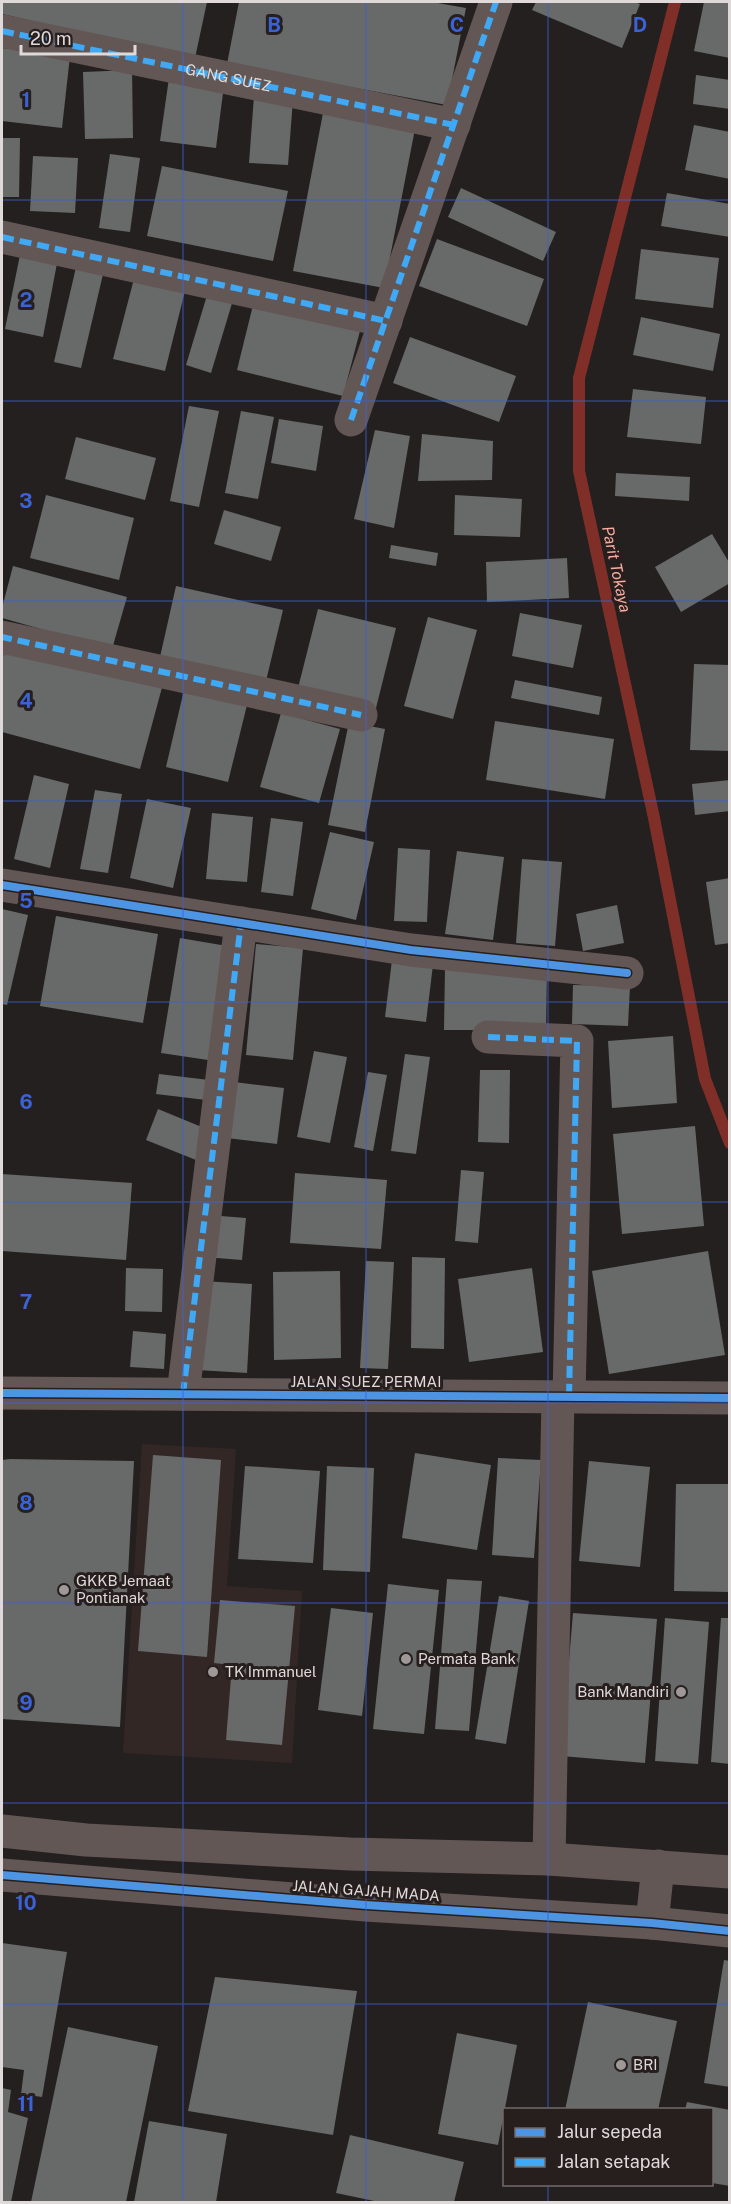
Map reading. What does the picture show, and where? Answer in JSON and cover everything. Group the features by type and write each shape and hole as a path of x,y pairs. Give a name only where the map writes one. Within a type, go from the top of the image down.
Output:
{"street":[{"path":"351,420 496,2"},
{"name":"GANG SUEZ","path":"2,31 454,125"},
{"path":"2,237 386,321"},
{"path":"2,639 2,637 361,715"},
{"path":"2,885 411,950 627,973"},
{"path":"183,1394 241,923"},
{"path":"488,1037 577,1041 549,1859"},
{"name":"JALAN SUEZ PERMAI","path":"2,1393 729,1398"},
{"path":"2,1831 86,1840 350,1854 549,1859 729,1872"},
{"path":"652,1923 658,1866"},
{"name":"JALAN GAJAH MADA","path":"2,1875 366,1905 652,1923 729,1931"}],"shaded area":[{"name":"TK Immanuel","path":"142,1444 236,1449 227,1586 302,1591 292,1763 123,1753"}],"building":[{"path":"2,2 207,2 195,58 2,14"},
{"path":"239,2 432,2 466,8 447,105 227,64"},
{"path":"536,2 634,2 640,4 622,48 532,10"},
{"path":"704,2 730,3 730,58 694,51"},
{"path":"2,48 70,56 62,128 2,121"},
{"path":"132,70 133,138 85,139 83,72"},
{"path":"696,75 730,80 730,109 693,104"},
{"path":"169,78 224,85 216,148 160,141"},
{"path":"254,96 293,99 288,165 249,163"},
{"path":"323,113 415,129 384,288 293,271"},
{"path":"694,125 730,132 730,179 685,170"},
{"path":"2,138 20,138 19,197 2,197"},
{"path":"110,154 140,158 130,232 99,228"},
{"path":"33,156 78,158 75,213 30,211"},
{"path":"162,166 288,191 273,261 147,236"},
{"path":"461,188 556,232 543,261 448,217"},
{"path":"667,193 730,204 730,237 661,226"},
{"path":"437,239 544,279 527,326 419,286"},
{"path":"641,249 719,258 713,308 635,299"},
{"path":"21,250 58,258 43,337 5,329"},
{"path":"77,263 104,270 81,368 54,362"},
{"path":"135,275 186,287 165,371 113,359"},
{"path":"208,292 233,300 211,373 186,365"},
{"path":"254,301 361,327 343,396 237,370"},
{"path":"641,317 720,334 713,371 633,355"},
{"path":"410,337 516,376 499,422 393,383"},
{"path":"633,389 706,397 701,444 627,437"},
{"path":"189,406 219,411 199,507 170,501"},
{"path":"241,411 274,417 258,499 225,493"},
{"path":"279,419 323,426 316,471 271,463"},
{"path":"375,430 410,436 394,528 354,519"},
{"path":"422,434 493,441 492,480 418,481"},
{"path":"76,437 156,458 145,500 65,479"},
{"path":"616,473 690,477 689,501 615,496"},
{"path":"46,495 134,518 119,580 30,558"},
{"path":"455,495 522,499 520,537 454,535"},
{"path":"224,510 281,527 271,561 214,544"},
{"path":"712,534 730,564 730,583 681,612 655,567"},
{"path":"391,545 438,553 436,566 389,558"},
{"path":"567,558 569,598 487,602 486,562"},
{"path":"13,566 127,597 112,649 2,618 2,608"},
{"path":"176,586 283,610 266,681 160,657"},
{"path":"318,609 396,628 376,708 298,688"},
{"path":"520,613 582,625 573,668 512,656"},
{"path":"428,617 477,630 453,719 404,706"},
{"path":"7,639 164,680 140,769 2,732 2,661"},
{"path":"694,664 730,665 730,751 690,750"},
{"path":"515,680 602,697 599,715 511,698"},
{"path":"184,690 247,705 228,782 166,767"},
{"path":"281,713 340,729 319,803 260,787"},
{"path":"495,721 614,739 605,799 486,780"},
{"path":"349,722 385,729 365,832 328,825"},
{"path":"34,775 69,784 50,868 14,859"},
{"path":"730,780 730,811 695,815 692,784"},
{"path":"95,790 122,794 108,873 80,869"},
{"path":"147,799 191,808 173,888 130,878"},
{"path":"212,813 253,817 247,882 206,879"},
{"path":"271,818 303,822 293,896 261,892"},
{"path":"330,832 374,842 356,920 311,909"},
{"path":"398,848 430,850 427,922 394,921"},
{"path":"457,851 504,857 493,940 445,934"},
{"path":"522,859 562,862 555,946 516,943"},
{"path":"730,878 730,943 715,945 706,882"},
{"path":"617,905 624,943 583,951 576,914"},
{"path":"2,909 28,915 7,1005 2,1004"},
{"path":"56,916 158,934 143,1023 40,1006"},
{"path":"180,938 227,946 208,1060 161,1053"},
{"path":"256,944 303,948 293,1060 246,1055"},
{"path":"392,960 433,965 426,1022 385,1017"},
{"path":"547,968 546,1030 444,1030 445,969"},
{"path":"573,985 630,986 628,1026 572,1024"},
{"path":"673,1036 677,1103 612,1108 608,1041"},
{"path":"314,1051 347,1057 330,1143 297,1137"},
{"path":"405,1054 430,1057 416,1154 391,1151"},
{"path":"480,1070 510,1070 509,1143 478,1142"},
{"path":"368,1072 387,1075 373,1151 354,1147"},
{"path":"159,1074 209,1080 206,1100 156,1094"},
{"path":"234,1082 284,1088 277,1144 227,1138"},
{"path":"158,1109 209,1130 196,1160 146,1140"},
{"path":"695,1126 704,1226 622,1234 613,1134"},
{"path":"461,1170 484,1172 478,1243 455,1241"},
{"path":"295,1173 387,1180 381,1249 290,1243"},
{"path":"2,1174 132,1183 126,1260 2,1251"},
{"path":"208,1215 246,1218 242,1260 204,1257"},
{"path":"708,1251 725,1355 609,1374 592,1271"},
{"path":"412,1257 445,1258 444,1349 411,1348"},
{"path":"366,1261 394,1262 388,1369 360,1368"},
{"path":"126,1268 163,1269 162,1312 125,1311"},
{"path":"532,1268 543,1352 469,1362 458,1279"},
{"path":"340,1271 341,1358 274,1360 273,1272"},
{"path":"202,1281 252,1284 247,1373 197,1370"},
{"path":"133,1331 166,1334 164,1369 130,1367"},
{"path":"415,1453 491,1465 477,1550 402,1538"},
{"path":"153,1455 221,1460 207,1657 138,1651"},
{"path":"498,1458 541,1460 534,1558 492,1555"},
{"name":"GKKB Jemaat Pontianak","path":"2,1460 134,1461 120,1727 2,1719"},
{"path":"589,1461 650,1467 640,1567 579,1561"},
{"path":"245,1466 320,1471 313,1563 238,1559"},
{"path":"327,1466 374,1468 370,1572 323,1570"},
{"path":"676,1484 730,1484 730,1592 674,1591"},
{"path":"447,1579 482,1581 469,1731 435,1729"},
{"name":"Permata Bank","path":"388,1584 439,1590 424,1734 373,1729"},
{"path":"499,1596 529,1601 506,1744 475,1739"},
{"path":"220,1600 295,1606 282,1745 226,1740 232,1665 214,1663"},
{"path":"331,1608 373,1613 362,1716 318,1710"},
{"path":"573,1613 657,1619 645,1763 561,1756"},
{"name":"Bank Mandiri","path":"665,1618 709,1622 698,1764 655,1761"},
{"path":"721,1618 730,1618 730,1764 711,1762"},
{"path":"2,1943 67,1952 42,2097 21,2094 24,2070 2,2067"},
{"path":"724,1960 730,1961 730,2087 704,2083"},
{"path":"215,1977 357,1991 333,2135 188,2111"},
{"name":"BRI","path":"588,2002 677,2021 658,2108 565,2108"},
{"path":"68,2027 158,2046 126,2202 31,2202"},
{"path":"457,2033 517,2045 505,2108 503,2108 498,2145 438,2134"},
{"path":"2,2088 11,2090 8,2112 28,2118 11,2202 2,2202"},
{"path":"687,2102 730,2110 730,2186 713,2183 713,2108 686,2108"},
{"path":"149,2121 227,2134 216,2202 134,2202"},
{"path":"350,2135 464,2162 454,2202 379,2202 336,2193"}],"waterway":[{"name":"Parit Tokaya","path":"675,2 579,378 579,471 654,818 705,1079 730,1143"}],"marked path":[{"path":"351,420 496,2"},
{"path":"2,31 454,125"},
{"path":"2,237 386,321"},
{"path":"2,639 2,637 361,715"},
{"path":"183,1394 241,923"},
{"path":"488,1037 577,1041 569,1397"}],"cycle path":[{"path":"2,885 411,950 627,973"},
{"path":"2,1393 730,1398"},
{"path":"2,1875 366,1905 652,1923 730,1931"}],"place":[{"name":"GKKB Jemaat Pontianak","path":"64,1590"},
{"name":"Permata Bank","path":"406,1659"},
{"name":"TK Immanuel","path":"213,1672"},
{"name":"Bank Mandiri","path":"681,1692"},
{"name":"BRI","path":"621,2065"}]}
